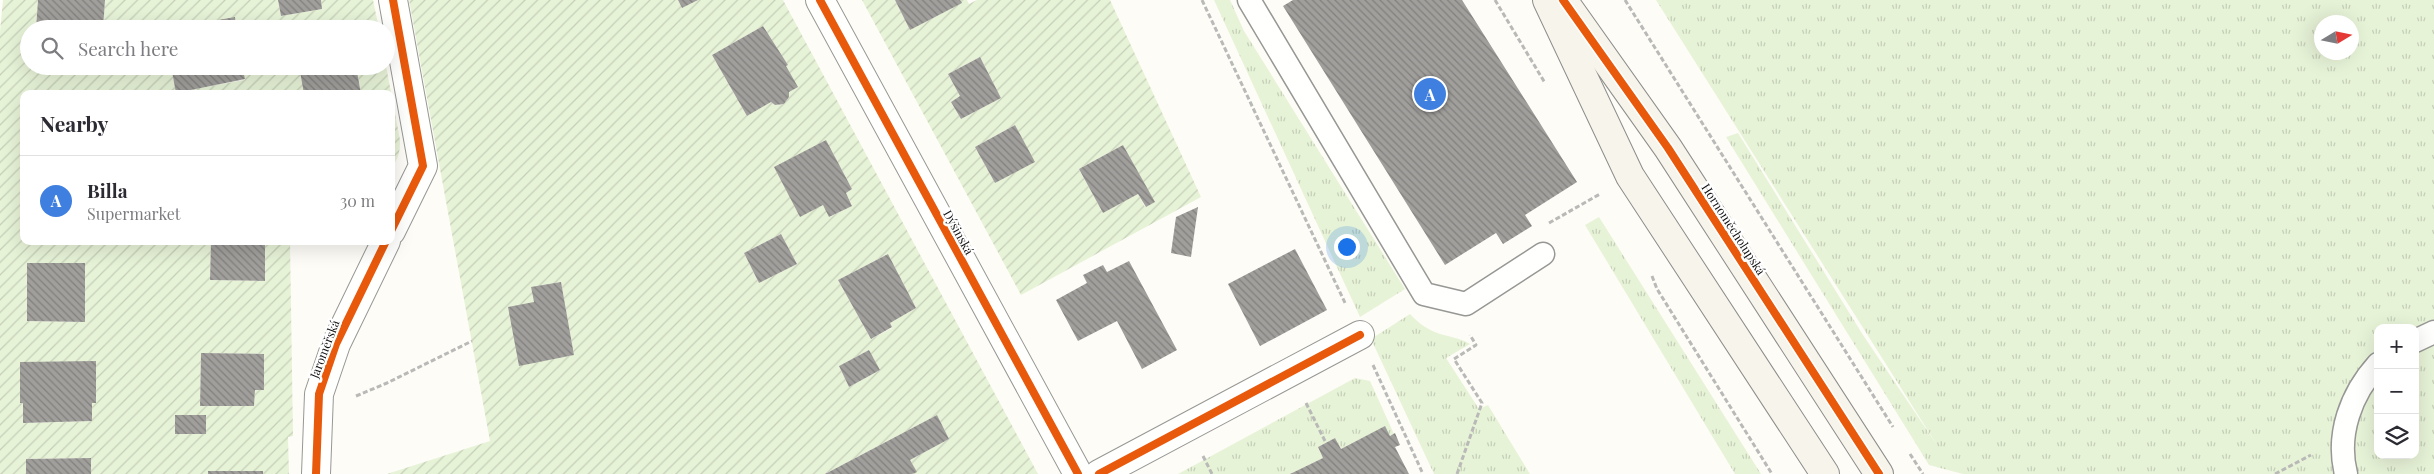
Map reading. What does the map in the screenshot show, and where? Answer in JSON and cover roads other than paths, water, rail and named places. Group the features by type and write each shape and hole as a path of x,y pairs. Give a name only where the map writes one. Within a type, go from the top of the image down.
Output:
{"street":[{"path":"393,0 423,166 395,223"},
{"name":"Dýšinská","path":"820,0 1078,474"},
{"path":"1547,0 1630,176 1825,474"},
{"name":"Hornoměcholupská","path":"1563,0 1668,148 1879,474"},
{"name":"Jaroměřská","path":"316,474 319,394 336,344 384,245"},
{"path":"1098,474 1360,335"}],"lane":[{"path":"1250,0 1424,294 1466,304 1543,254"},
{"path":"2419,339 2434,332"},
{"path":"2346,474 2342,445 2346,421 2356,396 2366,378 2374,369"}],"place":[{"name":"Billa","path":"1430,94"}]}
